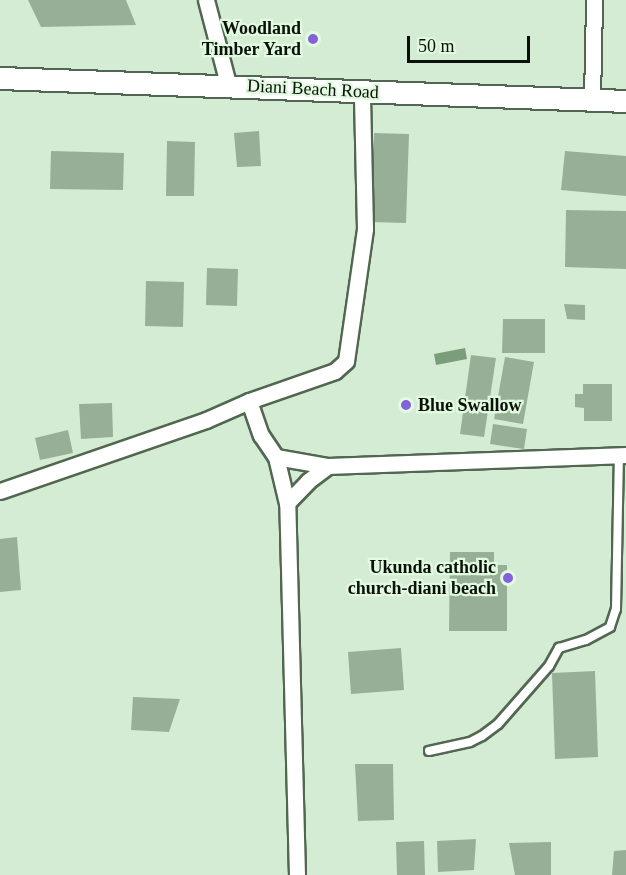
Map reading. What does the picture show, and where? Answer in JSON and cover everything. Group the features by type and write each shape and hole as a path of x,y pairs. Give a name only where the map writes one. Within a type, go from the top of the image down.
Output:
{"main road":[{"name":"Diani Beach Road","path":"0,78 228,84 362,92 626,101"}],"street":[{"path":"206,0 213,16 228,84"},
{"path":"592,99 594,0"},
{"path":"0,491 206,420 249,401 334,371 346,361 365,229 362,92"},
{"path":"249,401 261,435 276,457 287,503 297,875"},
{"path":"276,457 328,466 623,456"},
{"path":"287,503 308,481 328,466"}],"lane":[{"path":"429,751 470,742 482,736 498,724 549,666 559,648 586,640 610,627 616,609 623,456"}],"shaded area":[{"path":"465,348 467,359 436,365 434,354"}],"building":[{"path":"28,0 126,0 136,25 41,27"},
{"path":"259,131 261,166 237,167 234,133"},
{"path":"374,133 409,134 406,223 370,222"},
{"path":"167,141 195,142 194,196 166,196"},
{"path":"51,151 124,153 123,190 50,189"},
{"path":"565,151 626,156 626,196 561,190"},
{"path":"566,210 626,211 626,269 565,267"},
{"path":"207,268 238,269 237,306 206,305"},
{"path":"146,281 184,282 183,327 145,326"},
{"path":"564,304 585,305 585,320 567,319"},
{"path":"503,319 545,319 545,353 502,353"},
{"path":"471,355 496,358 484,437 460,434"},
{"path":"505,357 534,362 523,424 494,419"},
{"path":"583,384 612,384 612,421 584,421 584,408 575,407 575,394 583,394"},
{"path":"112,403 113,437 81,439 79,404"},
{"path":"493,424 527,429 524,449 490,444"},
{"path":"68,430 73,453 40,460 35,438"},
{"path":"17,537 21,590 0,592 0,539"},
{"path":"450,552 494,552 494,565 507,565 507,631 449,631"},
{"path":"401,648 404,690 351,694 348,652"},
{"path":"595,671 598,757 555,759 552,673"},
{"path":"133,697 180,699 169,732 131,730"},
{"path":"355,764 393,764 394,820 358,821"},
{"path":"476,839 474,870 438,872 437,841"},
{"path":"424,841 425,875 397,875 396,842"},
{"path":"551,842 551,875 515,875 509,843"},
{"path":"626,850 626,875 612,875 614,851"}],"place":[{"name":"Woodland Timber Yard","path":"313,39"},
{"name":"Blue Swallow","path":"406,405"},
{"name":"Ukunda catholic church-diani beach","path":"508,578"}]}
